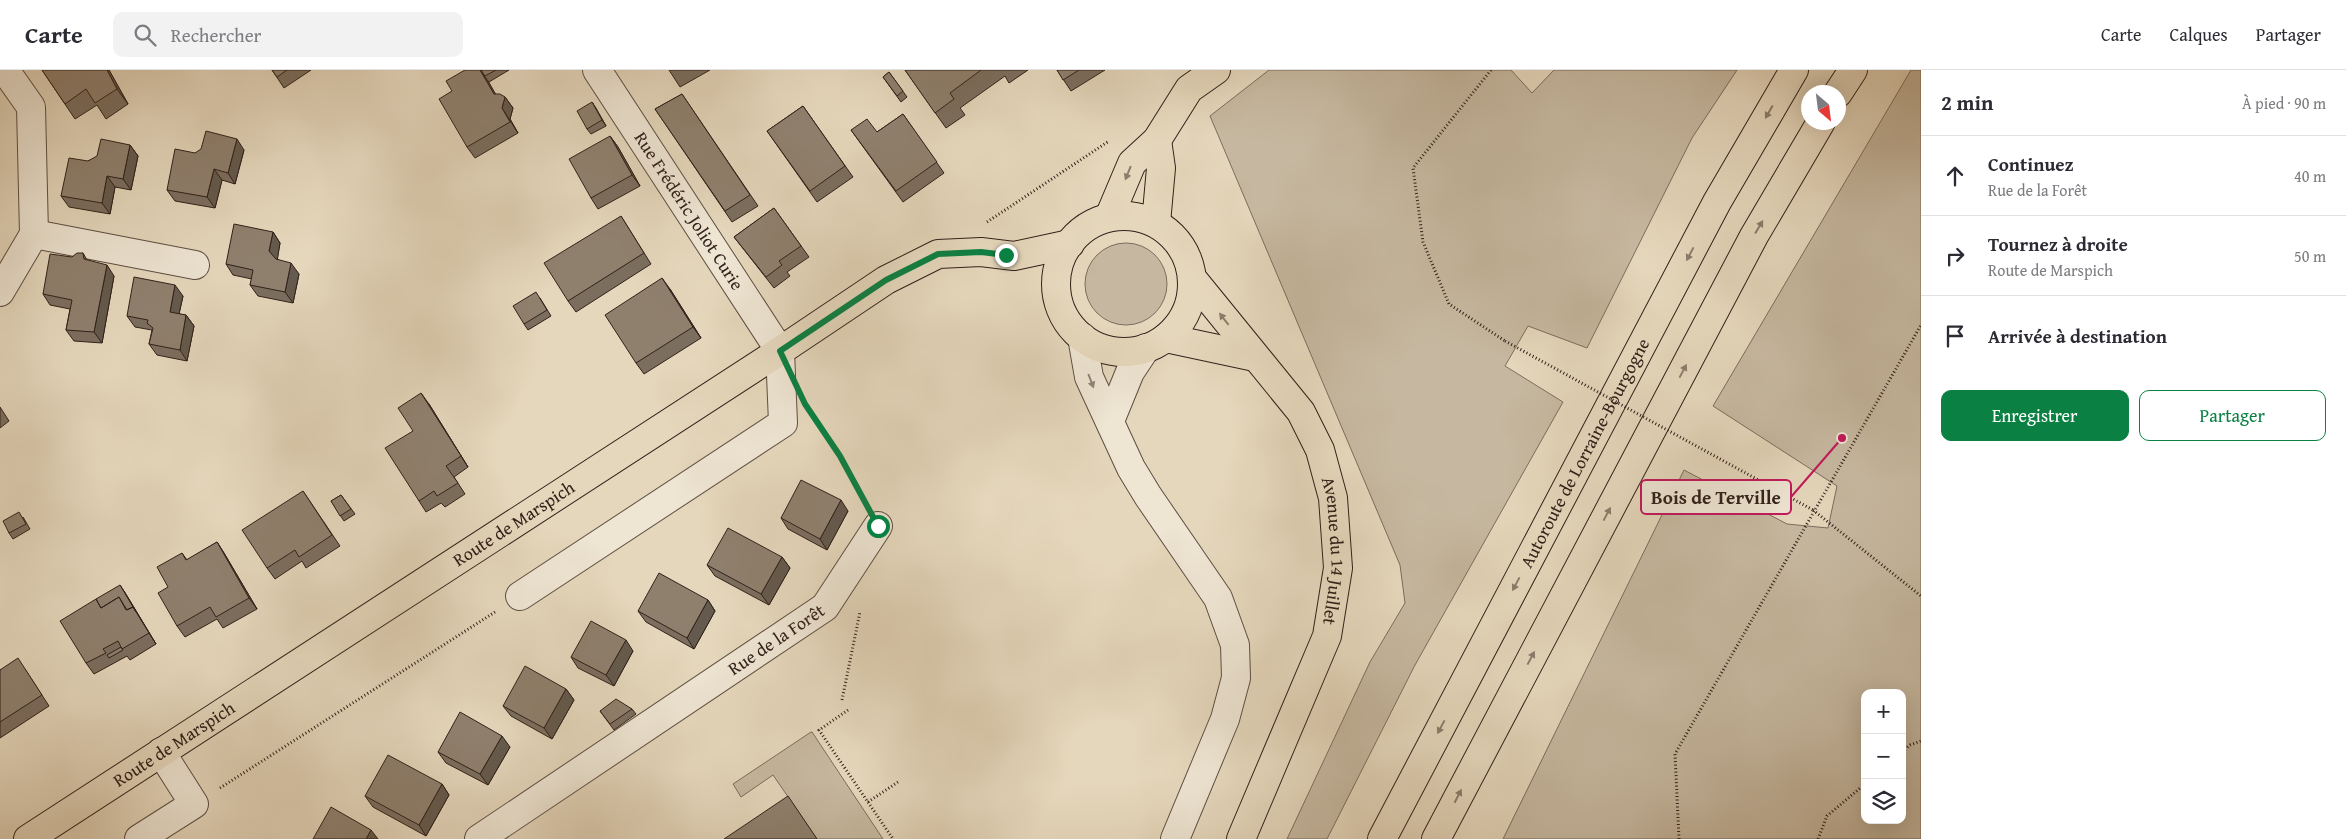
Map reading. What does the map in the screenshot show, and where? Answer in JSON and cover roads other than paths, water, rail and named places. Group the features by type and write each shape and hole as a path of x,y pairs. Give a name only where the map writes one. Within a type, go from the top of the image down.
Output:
{"main road":[{"path":"1110,215 1132,163 1157,140 1189,88 1216,70"},
{"name":"Autoroute de Lorraine-Bourgogne","path":"1382,839 1717,202 1794,70"},
{"path":"1844,85 1853,70"},
{"path":"1436,839 1754,236 1816,130"},
{"path":"1156,223 1161,168 1157,140"},
{"path":"1156,343 1182,321 1190,301 1192,278 1187,256 1174,237 1156,223 1138,217 1110,215 1083,230 1070,244 1061,261 1057,280 1059,302 1068,321 1082,337 1102,348 1124,352 1156,343 1255,357"},
{"path":"1014,256 1070,244"},
{"name":"Route de Marspich","path":"28,839 780,351 886,280 938,254 981,252 1014,256"},
{"path":"1014,256 1057,280"},
{"name":"Avenue du 14 Juillet","path":"1192,278 1301,412 1320,450 1333,498 1338,568 1327,636 1241,839"}],"street":[{"path":"0,292 34,234 30,107 6,70"},
{"name":"Rue Frédéric Joliot Curie","path":"597,70 780,351"},
{"path":"34,234 195,265"},
{"path":"1082,337 1089,377 1131,468 1218,598 1235,645 1236,678 1224,720 1175,839"},
{"path":"1110,421 1130,372 1156,343"},
{"path":"520,596 783,423 780,351"},
{"name":"Rue de la Forêt","path":"479,839 825,607 878,526"},
{"path":"139,839 194,804 161,752"}],"place":[{"name":"Bois de Terville","path":"1842,438"}]}
